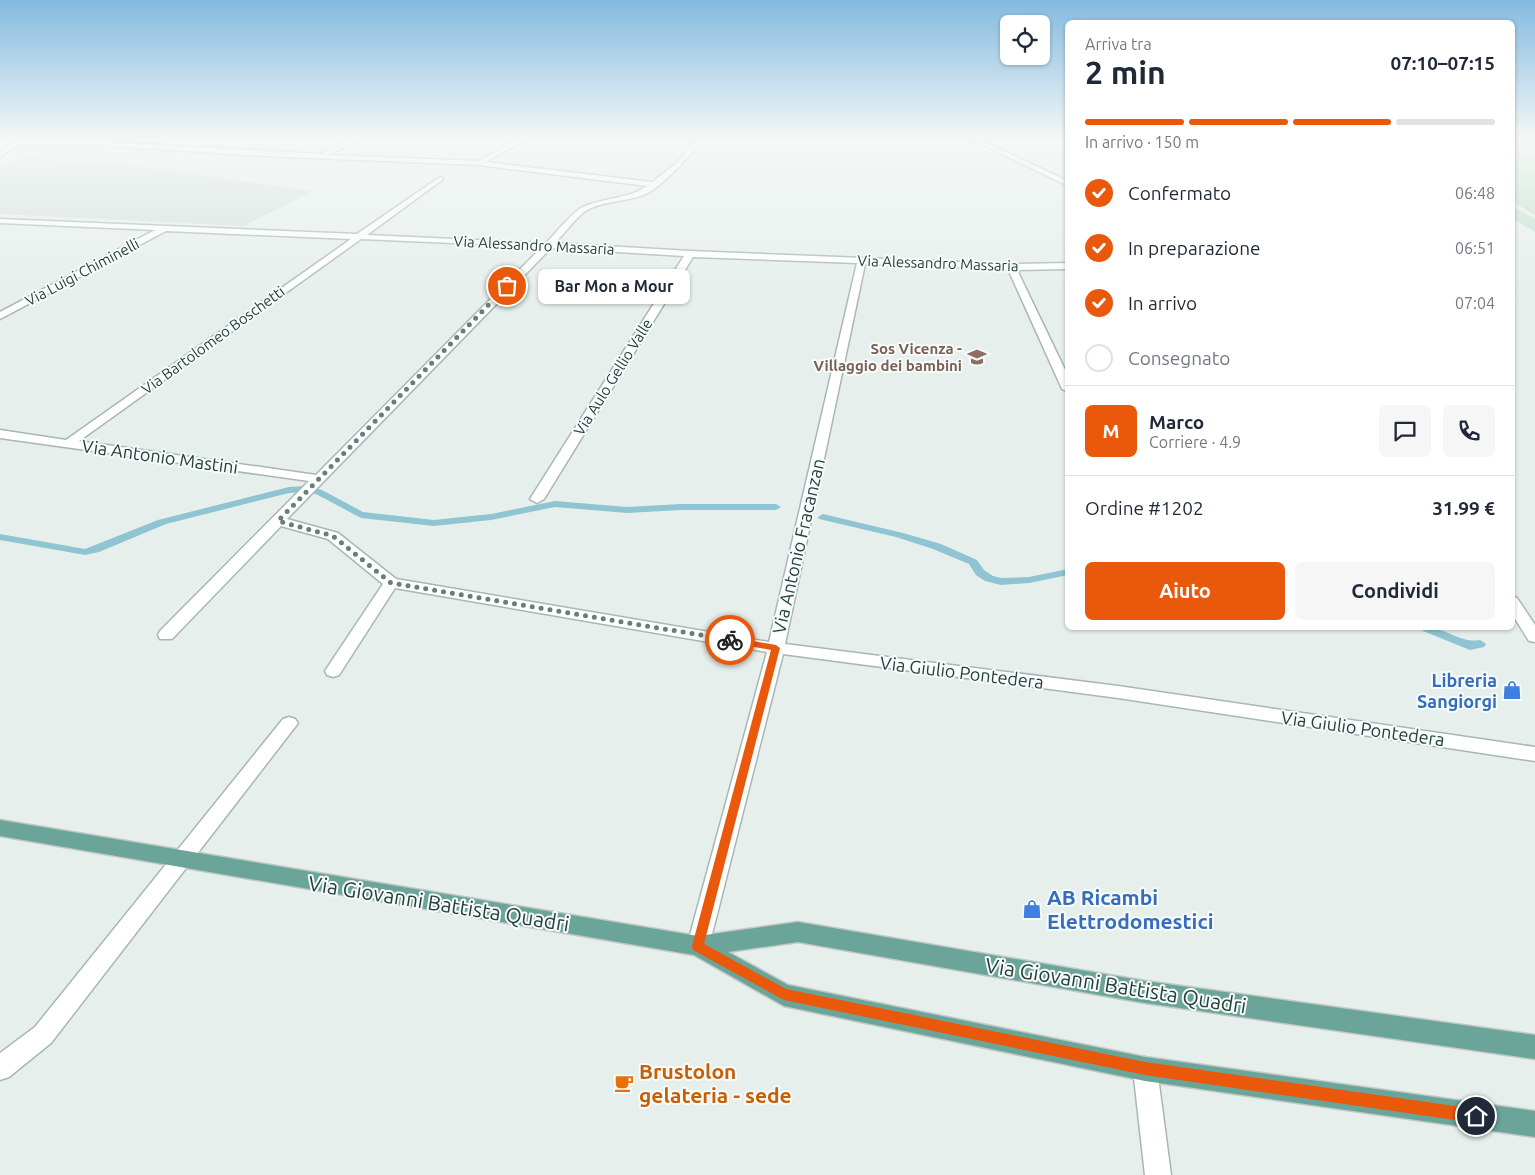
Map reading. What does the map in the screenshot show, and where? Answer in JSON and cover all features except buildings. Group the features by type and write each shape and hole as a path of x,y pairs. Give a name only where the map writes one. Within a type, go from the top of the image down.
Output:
{"main road":[{"name":"Via Giovanni Battista Quadri","path":"0,828 698,946 798,932 1145,992 1535,1047"},
{"name":"Via Giovanni Battista Quadri","path":"698,946 784,995 1145,1069 1535,1124"}],"street":[{"name":"Via Bartolomeo Boschetti","path":"68,443 417,194"},
{"path":"166,635 584,209 636,194"},
{"name":"Via Alessandro Massaria","path":"0,221 356,236 690,254 862,260 1011,268 1065,266"},
{"name":"Via Luigi Chiminelli","path":"0,316 164,228"},
{"name":"Via Aulo Gellio Valle","path":"536,499 690,254"},
{"name":"Via Antonio Fracanzan","path":"698,946 776,648 862,260"},
{"path":"1011,268 1042,330 1065,382"},
{"name":"Via Antonio Mastini","path":"0,434 319,479"},
{"name":"Via Giulio Pontedera","path":"278,521 333,536 391,583 776,648 1118,692 1535,754"},
{"path":"333,671 391,583"},
{"path":"1515,606 1535,638"},
{"path":"0,1068 43,1035 289,723"},
{"path":"1145,1069 1158,1175"}],"shaded area":[{"path":"0,194 306,194 244,226 0,214"}],"green space":[{"path":"1515,194 1535,194 1535,215 1515,203"},
{"path":"1515,208 1535,219 1535,232 1515,220"}],"waterway":[{"path":"0,537 85,552 95,550 162,522 289,490 304,489 319,492 361,515 434,523 491,517 555,504 627,510 681,507 776,507"},
{"path":"823,517 919,540 973,562 980,572 989,579 1015,582 1065,573"},
{"path":"1432,630 1470,646 1480,644"}],"way so far":[{"path":"507,286 278,521 333,536 391,583 730,640"}],"place":[{"name":"Bar Mon a Mour","path":"507,286"},
{"name":"Sos Vicenza - Villaggio dei bambini","path":"977,357"},
{"name":"Libreria Sangiorgi","path":"1512,690"},
{"name":"AB Ricambi Elettrodomestici","path":"1032,909"},
{"name":"Brustolon gelateria - sede","path":"624,1083"}],"route":[{"path":"730,640 776,648 698,946 784,995 1145,1069 1476,1116"}]}
